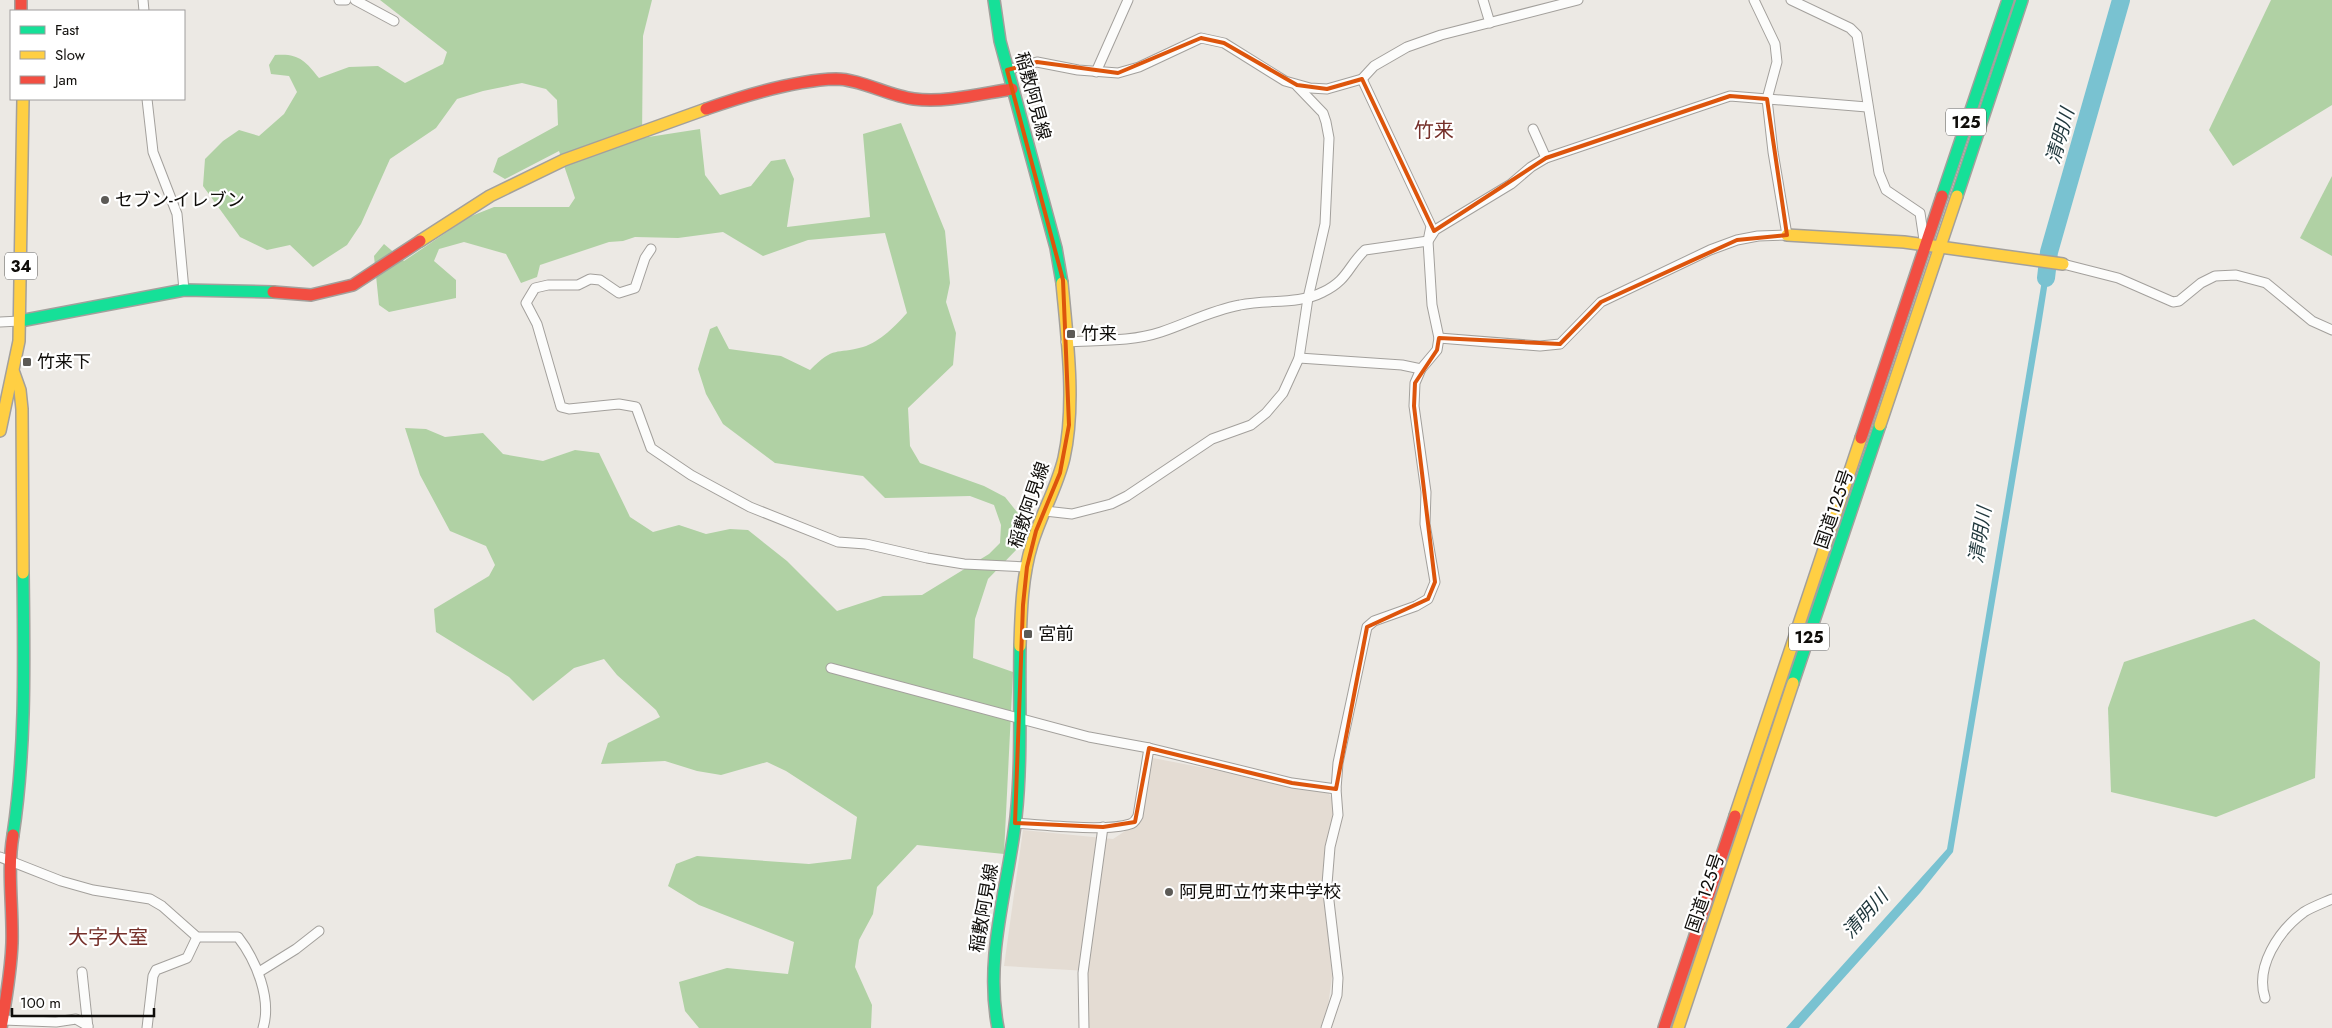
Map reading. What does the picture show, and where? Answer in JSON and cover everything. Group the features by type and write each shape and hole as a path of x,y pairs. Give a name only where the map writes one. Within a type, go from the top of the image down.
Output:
{"main road":[{"name":"稲敷阿見線","path":"994,0 1000,42 1063,280 1069,425 1060,473 1036,531 1026,567 1021,643 1015,823 992,970 993,1003 998,1028"},
{"name":"国道125号","path":"1664,1028 2008,0"},
{"name":"国道125号","path":"1678,1028 2022,0"},
{"path":"20,321 35,320 142,296 184,290 241,290 311,295 353,285 490,196 564,160 737,98 820,80 839,78 913,99 936,100 1012,89"},
{"name":"34","path":"0,431 14,373 20,321 23,100"},
{"path":"1787,235 1940,246 2063,264"},
{"path":"2,1024 10,977 12,942 4,859 18,802 24,629 22,409 20,390 14,373"}],"street":[{"path":"339,0 346,0"},
{"path":"356,0 394,21"},
{"path":"1096,72 1128,0"},
{"path":"1483,0 1490,23"},
{"path":"1007,70 1037,62 1096,72 1126,72 1201,38 1224,43 1285,81 1297,85 1328,89 1362,79 1374,66 1408,47 1441,35 1578,0"},
{"path":"1438,338 1540,346 1560,344 1602,302 1710,250 1737,240 1758,236 1787,235 1773,152 1767,99 1777,62 1775,44 1754,0"},
{"path":"1791,0 1850,28 1857,35 1879,173 1886,190 1920,213 1925,245"},
{"path":"1326,1028 1337,995 1338,978 1327,884 1330,847 1338,815 1336,789 1338,763 1367,627 1374,621 1416,606 1428,599 1435,582 1425,524 1426,492 1414,406 1415,383 1421,369 1437,350 1438,338 1432,305 1428,241 1432,226 1362,79"},
{"path":"1045,511 1072,514 1092,511 1111,504 1127,496 1212,438 1251,425 1266,413 1283,393 1299,358 1308,298 1325,224 1328,138 1323,113 1297,85"},
{"path":"1066,342 1124,339 1160,332 1188,320 1242,304 1308,298 1323,292 1342,280 1365,250 1428,241 1435,230 1511,184 1531,167 1546,158 1730,96 1867,107"},
{"path":"147,100 153,152 177,214 184,290"},
{"path":"1533,129 1546,158"},
{"path":"651,249 645,258 635,288 619,293 600,280 590,280 578,285 548,285 535,288 526,303 537,324 561,407 619,404 636,407 651,448 683,470 750,507 838,542 866,544 927,558 964,564 1026,567"},
{"path":"2063,264 2118,278 2173,302 2179,301 2201,283 2216,276 2236,275 2266,283 2312,321 2332,330"},
{"path":"0,322 20,321"},
{"path":"1299,358 1402,365 1421,369"},
{"path":"831,668 1020,717 1088,737 1149,748 1292,783 1336,789"},
{"path":"1015,823 1102,827 1135,822 1138,816 1149,748"},
{"path":"1084,1028 1083,973 1102,827"},
{"path":"4,859 93,890 150,899 162,906 197,937 238,937 249,951 259,972 266,1014 263,1028"},
{"path":"2265,998 2262,986 2262,973 2268,956 2285,931 2304,912 2332,899"},
{"path":"259,972 296,949 319,930"},
{"path":"147,1028 153,976 156,970 187,958 197,937"},
{"path":"82,972 88,1027"},
{"path":"2,1024 56,1022 76,1019 88,1027"}],"highlighted area":[{"path":"1201,38 1224,43 1297,85 1327,89 1362,79 1434,231 1546,158 1730,96 1767,99 1787,235 1737,240 1601,302 1560,344 1439,338 1437,350 1415,383 1414,406 1435,582 1428,599 1367,627 1336,789 1292,783 1149,748 1135,822 1103,827 1015,823 1023,605 1027,567 1036,531 1060,473 1069,425 1063,280 1007,70 1037,62 1118,73"}],"shaded area":[{"name":"阿見町立竹来中学校","path":"1153,758 1328,792 1335,804 1323,876 1332,976 1328,1007 1320,1028 1087,1028 1087,971 1004,966 1023,830 1113,839 1139,822"}],"green space":[{"path":"380,0 652,0 643,36 642,138 700,129 705,175 720,195 751,186 771,161 785,159 794,179 787,227 870,217 863,134 901,123 945,231 950,283 946,302 956,333 953,365 908,408 910,446 920,463 984,486 1005,497 1021,517 1017,549 988,579 975,619 973,658 1013,672 1004,854 917,845 877,887 873,914 859,940 855,967 872,1005 871,1028 699,1028 685,1011 679,982 727,968 788,974 794,942 699,905 668,886 676,864 697,856 809,864 851,859 857,817 786,771 767,762 721,775 697,771 665,761 601,764 608,743 660,717 656,710 617,675 604,659 574,668 533,701 509,677 436,632 434,609 489,576 495,565 486,546 450,531 420,475 405,428 426,429 445,437 483,433 503,454 543,461 575,450 599,453 630,517 653,532 679,525 706,534 730,529 748,530 787,561 837,611 883,596 922,595 989,554 1000,543 1001,525 994,505 970,496 885,498 863,476 775,463 723,424 706,394 698,369 710,329 717,326 729,349 781,356 810,370 830,354 869,345 881,337 893,328 907,313 885,233 808,240 763,256 723,232 678,238 635,237 623,241 609,242 540,265 537,277 521,283 506,254 464,242 439,249 434,261 456,280 456,298 389,312 379,305 374,256 384,244 404,261 469,217 494,207 569,207 575,198 559,151 505,179 493,172 498,158 558,125 557,100 546,89 522,83 483,91 457,99 436,128 390,159 361,224 347,245 313,267 290,245 267,250 240,237 203,186 205,159 223,141 239,130 259,136 284,114 297,92 289,76 271,74 269,65 275,55 290,55 300,59 319,78 349,67 378,66 405,83 443,64 447,52"},
{"path":"2271,0 2332,0 2332,105 2233,166 2209,130"},
{"path":"2332,176 2332,256 2300,238"},
{"path":"2254,619 2320,662 2315,778 2216,817 2111,792 2108,708 2124,662"}],"water":[{"path":"2044,268 2050,269 1953,852 1920,893 1799,1028 1786,1028 1947,849"}],"waterway":[{"name":"清明川","path":"2046,278 2049,252 2121,0"}],"traffic: fast":[{"path":"994,0 1000,41 1056,248 1062,283"},
{"path":"1942,196 2008,0"},
{"path":"1957,196 2022,0"},
{"path":"20,321 184,290 273,292"},
{"path":"1793,683 1880,425"},
{"path":"13,835 22,737 24,671 23,573"},
{"path":"998,1028 994,1001 995,949 1018,796 1020,646"}],"traffic: slow":[{"path":"0,431 19,341 23,100"},
{"path":"420,241 490,196 564,160 706,109"},
{"path":"1880,425 1957,196"},
{"path":"1787,235 1904,242 2063,264"},
{"path":"1020,646 1026,569 1036,533 1061,469 1068,437 1070,393 1062,283"},
{"path":"14,373 20,390 22,409 23,573"},
{"path":"1735,816 1861,438"},
{"path":"1678,1028 1793,683"}],"traffic: jam":[{"path":"21,0 21,10"},
{"path":"706,109 753,94 804,82 836,79 855,82 895,95 926,100 963,97 1012,89"},
{"path":"1861,438 1942,196"},
{"path":"273,292 311,295 353,285 420,241"},
{"path":"1664,1028 1735,816"},
{"path":"1,1028 11,954 10,862 13,835"}],"place":[{"name":"セブン-イレブン","path":"105,200"},
{"name":"竹来","path":"1071,334"},
{"name":"竹来下","path":"27,362"},
{"name":"宮前","path":"1028,634"},
{"name":"阿見町立竹来中学校","path":"1169,892"}],"district":[{"name":"竹来","path":"1434,130"},
{"name":"大字大室","path":"108,937"}]}
